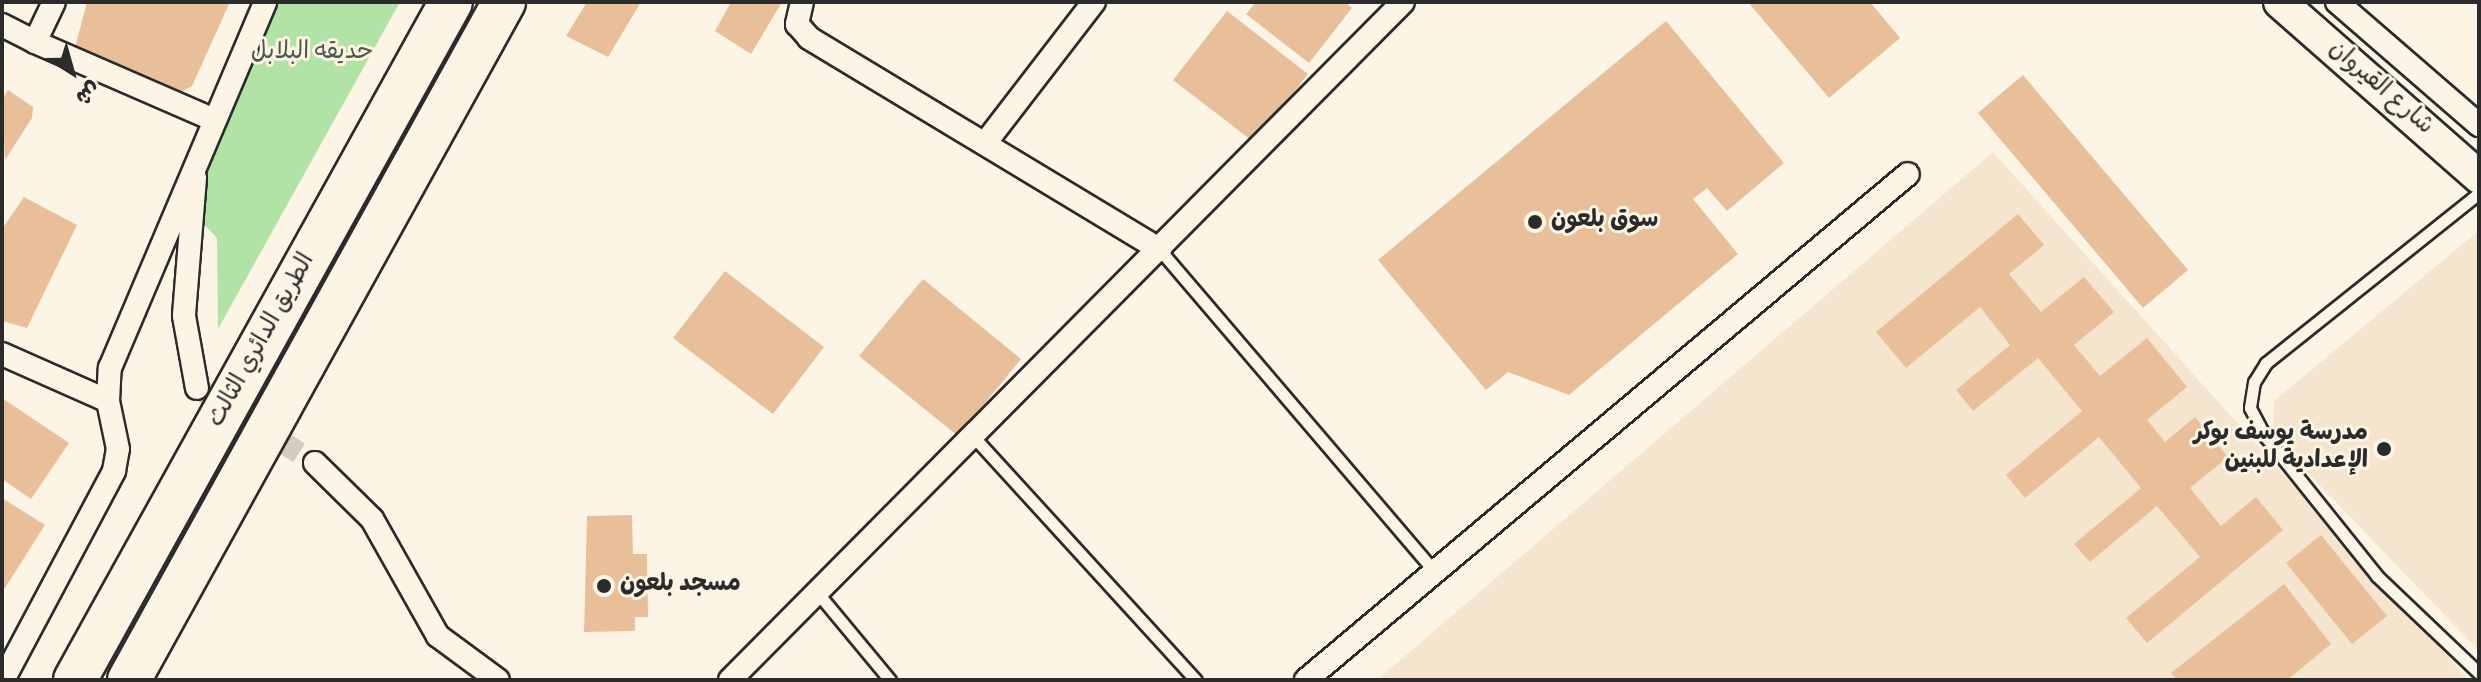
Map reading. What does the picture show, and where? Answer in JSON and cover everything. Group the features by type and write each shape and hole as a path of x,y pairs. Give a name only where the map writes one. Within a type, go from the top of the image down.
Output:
{"highway":[{"name":"الطريق الدائري الثالث","path":"75,680 451,2"},
{"name":"الطريق الدائري الثالث","path":"129,680 504,2"}],"main road":[{"name":"شارع القيروان","path":"2280,2 2479,177"}],"street":[{"path":"35,42 54,2"},
{"path":"3,680 114,471 117,436 108,401 115,353 265,2"},
{"path":"802,2 797,24 809,38 986,142 1160,250"},
{"path":"986,142 1094,2"},
{"path":"2337,2 2479,125"},
{"path":"730,680 815,589 1160,250 1390,6"},
{"path":"2,25 214,120"},
{"path":"195,165 184,316 197,388"},
{"path":"1306,680 1908,174"},
{"path":"2,354 108,401"},
{"path":"315,463 372,519 438,636 498,680"}],"lane":[{"path":"2479,193 2266,363 2254,382 2250,408 2265,436 2377,576 2479,673"},
{"path":"1160,250 1434,571"},
{"path":"972,435 1196,680"},
{"path":"815,589 890,680"}],"shaded area":[{"path":"1993,152 2469,680 1377,680"},
{"name":"مدرسة يوسف بوكر الإعدادية للبنين","path":"2477,232 2479,651 2306,471 2273,427 2274,401"}],"green space":[{"name":"حديقه البلابل","path":"278,2 400,2 218,329 217,238 191,211"}],"building":[{"path":"87,2 230,2 192,86 170,98 72,59"},
{"path":"587,2 641,2 608,57 566,36"},
{"path":"731,2 782,2 751,54 715,31"},
{"path":"1256,2 1345,2 1352,8 1309,63 1246,14"},
{"path":"1748,2 1870,2 1900,38 1829,98"},
{"path":"1227,11 1308,74 1255,143 1173,80"},
{"path":"1666,21 1784,163 1727,211 1707,188 1693,199 1738,254 1569,395 1508,372 1486,390 1378,260"},
{"path":"2023,75 2188,270 2143,308 1978,113"},
{"path":"8,90 33,107 32,118 5,160 2,100"},
{"path":"24,197 77,225 27,328 2,321 2,229"},
{"path":"2018,214 2044,245 2009,274 2041,312 2084,277 2114,312 2074,345 2100,376 2147,338 2187,387 2147,420 2165,442 2195,417 2228,457 2190,488 2221,526 2256,497 2283,530 2147,643 2126,618 2200,557 2157,506 2090,562 2074,544 2141,488 2099,437 2025,498 2006,475 2082,411 2038,358 1973,411 1956,390 2010,345 1980,307 1906,368 1876,332"},
{"path":"725,271 824,347 773,414 673,338"},
{"path":"923,279 1021,359 958,436 859,356"},
{"path":"2,398 69,443 31,499 2,479"},
{"path":"2,498 45,525 5,588 2,586"},
{"path":"632,515 633,554 647,554 648,617 635,617 635,631 584,632 587,516"},
{"path":"2321,535 2387,616 2352,644 2286,563"},
{"path":"2284,584 2331,644 2287,680 2177,680 2171,673"}],"tunnel":[{"path":"197,388 315,463"}],"place":[{"name":"سوق بلعون","path":"1535,222"},
{"name":"مدرسة يوسف بوكر الإعدادية للبنين","path":"2384,449"},
{"name":"مسجد بلعون","path":"604,586"}]}
